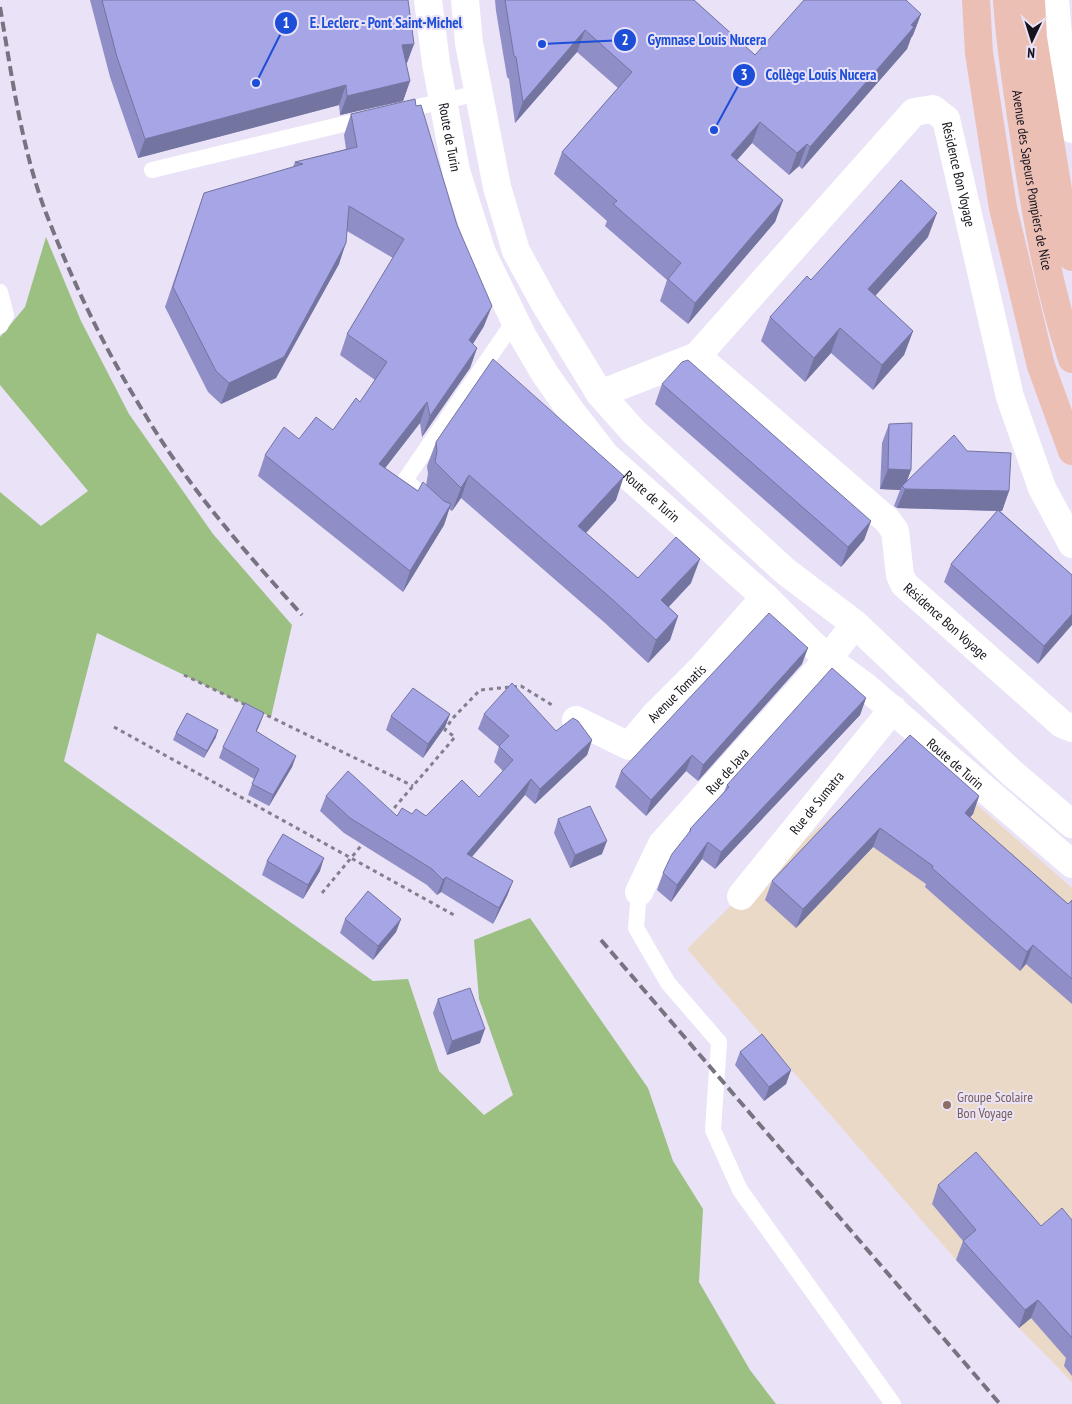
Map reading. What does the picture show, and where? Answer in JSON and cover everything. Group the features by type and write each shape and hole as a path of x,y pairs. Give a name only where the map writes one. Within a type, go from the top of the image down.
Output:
{"main road":[{"name":"Route de Turin","path":"428,0 442,101 456,171 482,253 514,320 545,374 606,456 766,597 828,659 893,709 1072,864"},
{"path":"465,0 469,44 497,187 516,250 545,304 600,394 634,432 785,571 856,624 1012,773 1072,824"},
{"path":"976,0 979,53 1003,208 1041,366 1072,451"},
{"name":"Avenue des Sapeurs Pompiers de Nice","path":"1007,0 1010,42 1034,203 1057,309 1072,359"},
{"name":"Avenue des Sapeurs Pompiers de Nice","path":"1031,0 1033,38 1059,196 1072,257"},
{"path":"1055,0 1058,35 1072,130"},
{"name":"Résidence Bon Voyage","path":"600,394 697,356 914,112 933,109 946,119 1010,397 1042,488 1072,544"},
{"name":"Résidence Bon Voyage","path":"697,356 887,520 895,531 900,575 904,584 1062,724 1072,728"},
{"name":"Avenue Tomatis","path":"576,720 629,746 654,716 702,668 766,597"},
{"name":"Rue de Java","path":"639,892 662,844 828,659 856,624"},
{"name":"Rue de Sumatra","path":"741,896 893,709"}],"lane":[{"path":"152,170 479,93"},
{"path":"0,292 6,315 0,326"},
{"path":"442,515 404,480 514,320"},
{"path":"639,892 636,928 668,983 719,1042 713,1130 740,1190 893,1404"}],"path":[{"path":"184,675 413,786"},
{"path":"388,814 455,737 445,730 452,719 480,690 521,686 576,720"},
{"path":"114,727 454,915"},
{"path":"322,892 370,836"}],"shaded area":[{"name":"Groupe Scolaire Bon Voyage","path":"903,753 982,809 1072,888 1072,1382 956,1260 687,949 741,896"}],"green space":[{"path":"46,237 81,321 129,414 213,534 292,625 271,717 97,633 64,761 373,981 408,979 439,1071 484,1115 513,1095 479,999 474,940 530,918 648,1088 673,1161 703,1209 699,1282 750,1370 776,1404 0,1404 0,492 41,526 88,491 0,385 0,337 25,307"}],"building":[{"path":"102,0 408,0 414,44 402,45 410,81 347,96 346,85 145,139 117,57"},
{"path":"505,0 694,0 755,55 804,0 906,0 921,14 911,25 914,27 810,147 807,144 797,153 760,122 731,155 783,200 695,303 668,279 681,263 613,204 617,201 562,152 632,72 585,30 523,102"},
{"path":"415,99 416,106 421,105 457,225 492,306 469,340 477,348 430,416 427,402 379,464 418,491 423,482 444,501 451,504 410,571 265,455 284,427 299,439 316,417 333,430 356,398 360,402 387,362 347,334 404,239 349,206 346,243 284,357 229,383 216,371 173,287 204,193 303,164 295,162 357,147 351,114"},
{"path":"901,180 937,213 868,289 913,331 882,365 840,328 814,358 770,317 807,276 811,280"},
{"path":"493,359 624,476 578,526 638,578 676,537 700,559 661,600 678,616 656,640 613,600 469,475 461,488 435,462 436,442"},
{"path":"688,360 871,521 848,547 662,384 682,362"},
{"path":"912,423 911,470 888,469 889,424"},
{"path":"954,435 967,451 1011,453 1009,491 905,489 902,486"},
{"path":"998,510 1072,575 1072,614 1044,646 951,564"},
{"path":"769,613 808,648 703,765 692,755 651,800 621,771"},
{"path":"832,668 866,698 721,852 708,842 677,885 663,873 672,854 690,829 729,787 727,785"},
{"path":"512,683 556,731 573,718 578,721 592,740 540,789 531,779 467,854 513,881 499,908 446,877 443,880 432,869 350,818 326,796 348,771 397,816 402,808 412,814 416,809 426,816 462,780 479,797 513,760 499,746 509,736 484,714"},
{"path":"413,688 450,714 428,744 391,716"},
{"path":"245,703 264,713 256,731 296,756 273,795 252,784 259,769 223,747"},
{"path":"187,713 218,730 207,751 176,733"},
{"path":"910,735 979,796 965,813 1068,904 1072,900 1072,979 1033,945 1027,952 932,868 933,866 880,828 803,909 772,881"},
{"path":"590,806 607,841 575,855 558,819"},
{"path":"283,834 324,858 308,885 267,861"},
{"path":"368,891 401,919 378,946 345,919"},
{"path":"470,988 485,1029 452,1041 438,999"},
{"path":"762,1034 791,1070 769,1087 740,1052"},
{"path":"976,1152 1041,1226 1062,1208 1072,1220 1072,1338 1038,1300 1025,1310 963,1241 976,1230 938,1185"}],"railway":[{"path":"0,7 18,111 37,188 56,239 91,317 131,392 181,469 239,544 302,615"},
{"path":"601,940 1000,1404"}],"place":[{"name":"Gymnase Louis Nucera","path":"542,44"},
{"name":"E. Leclerc - Pont Saint-Michel","path":"256,83"},
{"name":"Collège Louis Nucera","path":"714,130"},
{"name":"Groupe Scolaire Bon Voyage","path":"947,1105"}]}
